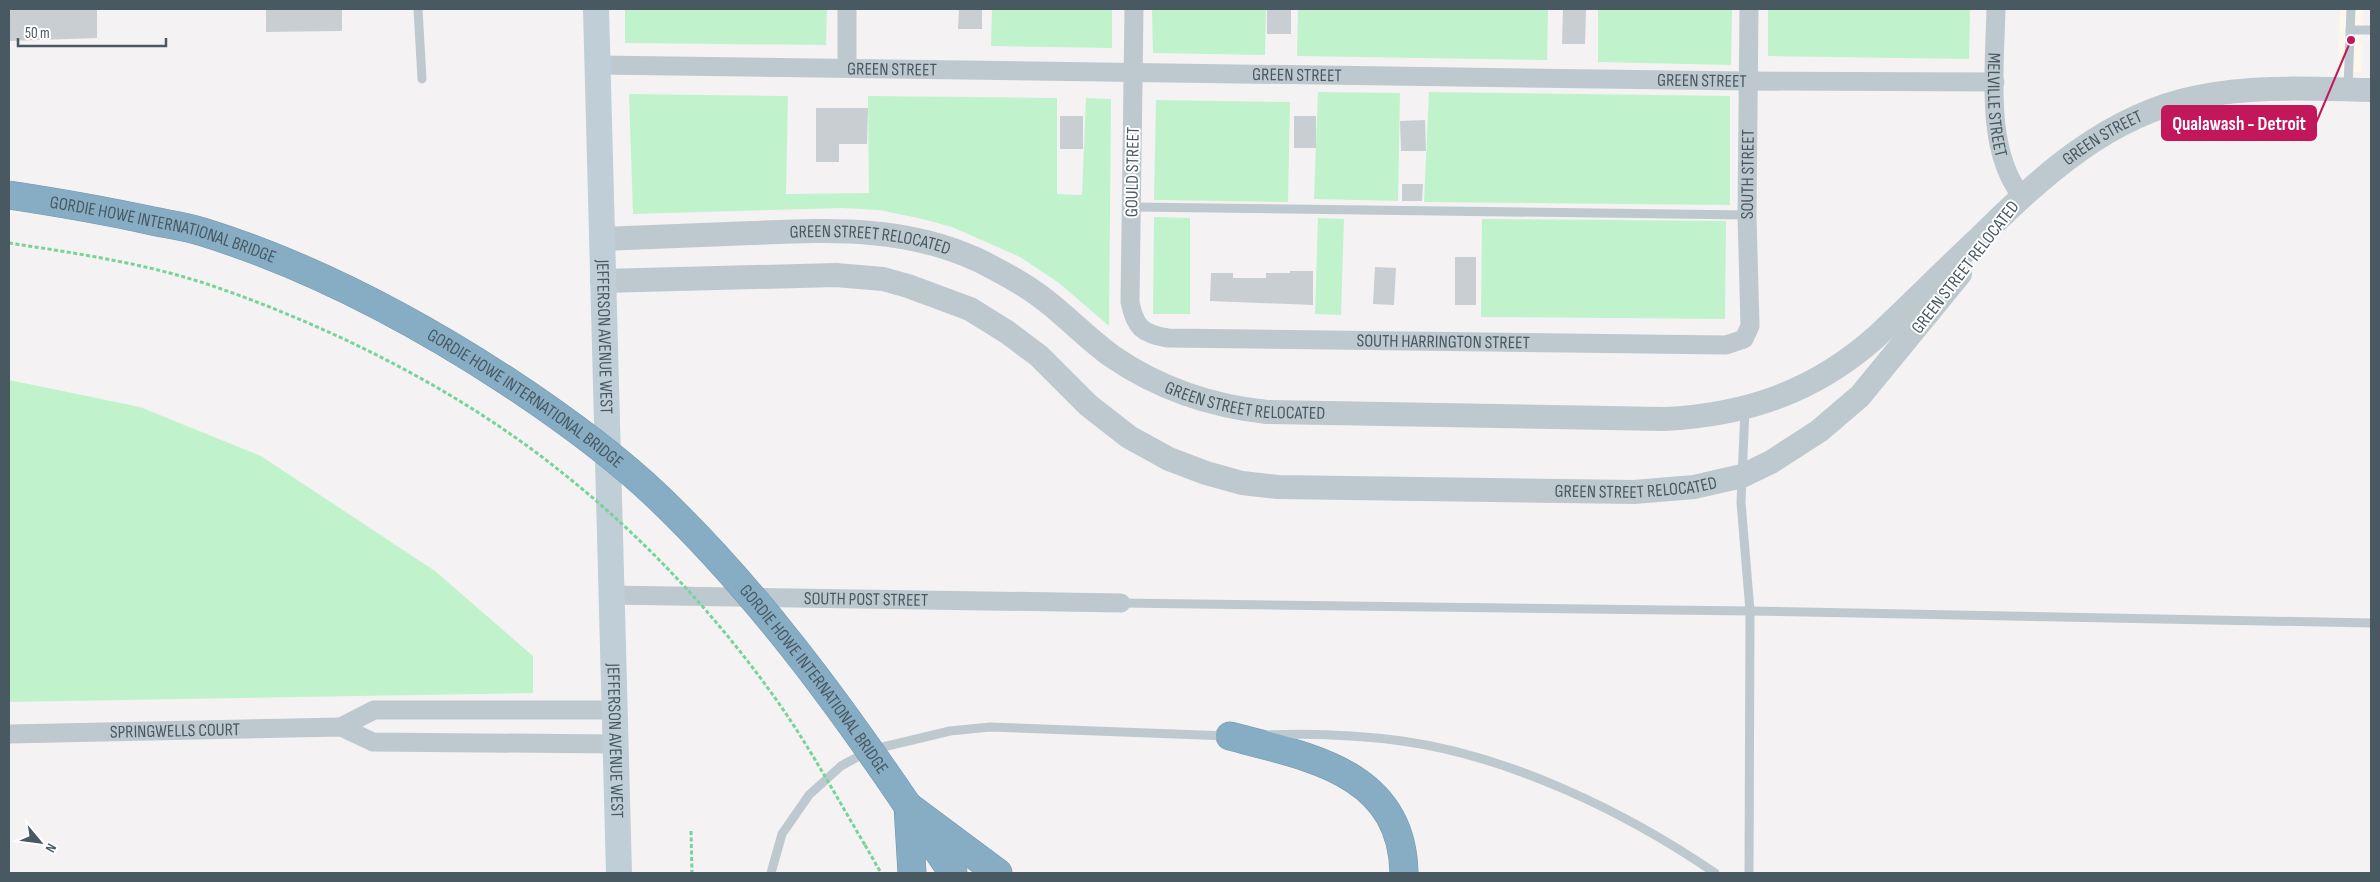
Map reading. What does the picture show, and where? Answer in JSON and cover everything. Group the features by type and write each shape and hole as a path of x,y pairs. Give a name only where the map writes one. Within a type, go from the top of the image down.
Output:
{"highway":[{"name":"GORDIE HOWE INTERNATIONAL BRIDGE","path":"9,195 200,231 258,250 313,273 397,315 455,347 530,397 587,438 644,485 691,530 734,576 772,620 847,719 952,873"},
{"path":"1230,736 1311,758 1345,772 1358,780 1381,803 1396,830 1404,857 1404,873"},
{"path":"908,806 912,873"},
{"path":"908,806 998,873"}],"main road":[{"name":"JEFFERSON AVENUE WEST","path":"596,9 618,873"}],"street":[{"path":"847,9 847,68"},
{"name":"GOULD STREET","path":"1134,9 1130,302 1135,320 1143,332"},
{"name":"SOUTH STREET","path":"1744,339 1750,326 1747,215 1749,9"},
{"name":"MELVILLE STREET","path":"1996,9 1995,82 1998,146 2009,177 2022,196"},
{"name":"GREEN STREET","path":"598,65 1747,81 1995,82"},
{"name":"GREEN STREET","path":"2022,196 2047,174 2092,141 2118,125 2174,102 2198,96 2254,90 2371,90"},
{"name":"GREEN STREET RELOCATED","path":"602,239 834,230 882,233 920,240 978,260 1022,284 1038,294 1112,356 1148,378 1186,396 1228,407 1267,412 1664,420 1693,418 1745,409 1786,395 1832,371 1860,351 2022,196"},
{"name":"GREEN STREET RELOCATED","path":"602,281 836,275 883,279 908,286 970,309 1007,332 1039,356 1100,415 1129,437 1190,467 1242,483 1299,488 1653,492 1694,487 1742,476 1805,442 1841,414 1860,396 2022,196"},
{"name":"SOUTH HARRINGTON STREET","path":"1143,332 1168,338 1726,345 1732,345 1744,339"},
{"name":"SOUTH POST STREET","path":"610,595 1122,602"},
{"name":"SPRINGWELLS COURT","path":"9,734 341,727 374,710 613,710"},
{"name":"SPRINGWELLS COURT","path":"341,727 373,742 614,744"}],"lane":[{"path":"418,9 422,79"},
{"path":"2348,90 2351,9"},
{"path":"2350,30 2371,30"},
{"path":"1132,207 1747,215"},
{"path":"1745,409 1741,502 1750,611 1749,873"},
{"path":"1122,602 1750,611 2371,623"},
{"path":"771,873 782,834 809,795 841,766 863,754 883,747 950,731 990,727 1230,736 1285,734 1369,737 1403,741 1457,753 1534,778 1596,805 1668,843 1715,873"}],"path":[{"path":"9,243 60,250 150,268 205,284 249,300 383,360 426,382 515,438 555,467 639,540 709,615 771,692 816,760 881,873"},
{"path":"691,831 692,873"}],"shaded area":[{"path":"2340,9 2363,9 2362,72 2338,71"}],"green space":[{"path":"625,9 827,9 826,45 625,43"},
{"path":"992,9 1112,9 1112,48 991,46"},
{"path":"1152,9 1266,9 1265,55 1153,53"},
{"path":"1298,9 1548,9 1547,60 1297,56"},
{"path":"1598,9 1732,9 1731,65 1598,62"},
{"path":"1768,9 1970,9 1969,59 1768,56"},
{"path":"1318,92 1400,93 1398,201 1314,199"},
{"path":"1429,92 1730,96 1730,205 1424,202"},
{"path":"629,94 788,96 786,194 869,193 868,96 1057,98 1057,194 1082,195 1086,98 1111,99 1109,326 1059,283 1020,257 952,227 918,218 879,210 842,208 633,214"},
{"path":"1156,100 1290,102 1288,202 1154,200"},
{"path":"1154,217 1190,218 1190,314 1153,314"},
{"path":"1318,218 1344,219 1341,315 1315,314"},
{"path":"1482,219 1726,221 1725,319 1481,317"},
{"path":"9,380 140,407 261,456 435,571 533,656 533,693 9,702"}],"building":[{"path":"9,9 97,9 97,38 9,41"},
{"path":"266,9 342,9 342,31 266,32"},
{"path":"959,9 982,9 982,29 958,29"},
{"path":"1267,9 1291,9 1291,34 1267,34"},
{"path":"1563,9 1586,9 1585,44 1562,44"},
{"path":"816,108 868,108 867,144 839,144 839,162 816,162"},
{"path":"1060,116 1083,116 1083,149 1060,149"},
{"path":"1294,116 1316,116 1316,148 1294,148"},
{"path":"1425,120 1426,151 1401,151 1400,121"},
{"path":"1402,184 1423,184 1422,201 1402,201"},
{"path":"1455,257 1476,257 1476,305 1455,305"},
{"path":"1375,267 1396,268 1394,305 1373,304"},
{"path":"1290,271 1313,271 1313,305 1210,301 1211,273 1233,273 1233,278 1266,278 1266,273 1290,273"}],"place":[{"name":"Qualawash - Detroit","path":"2351,40"}]}
